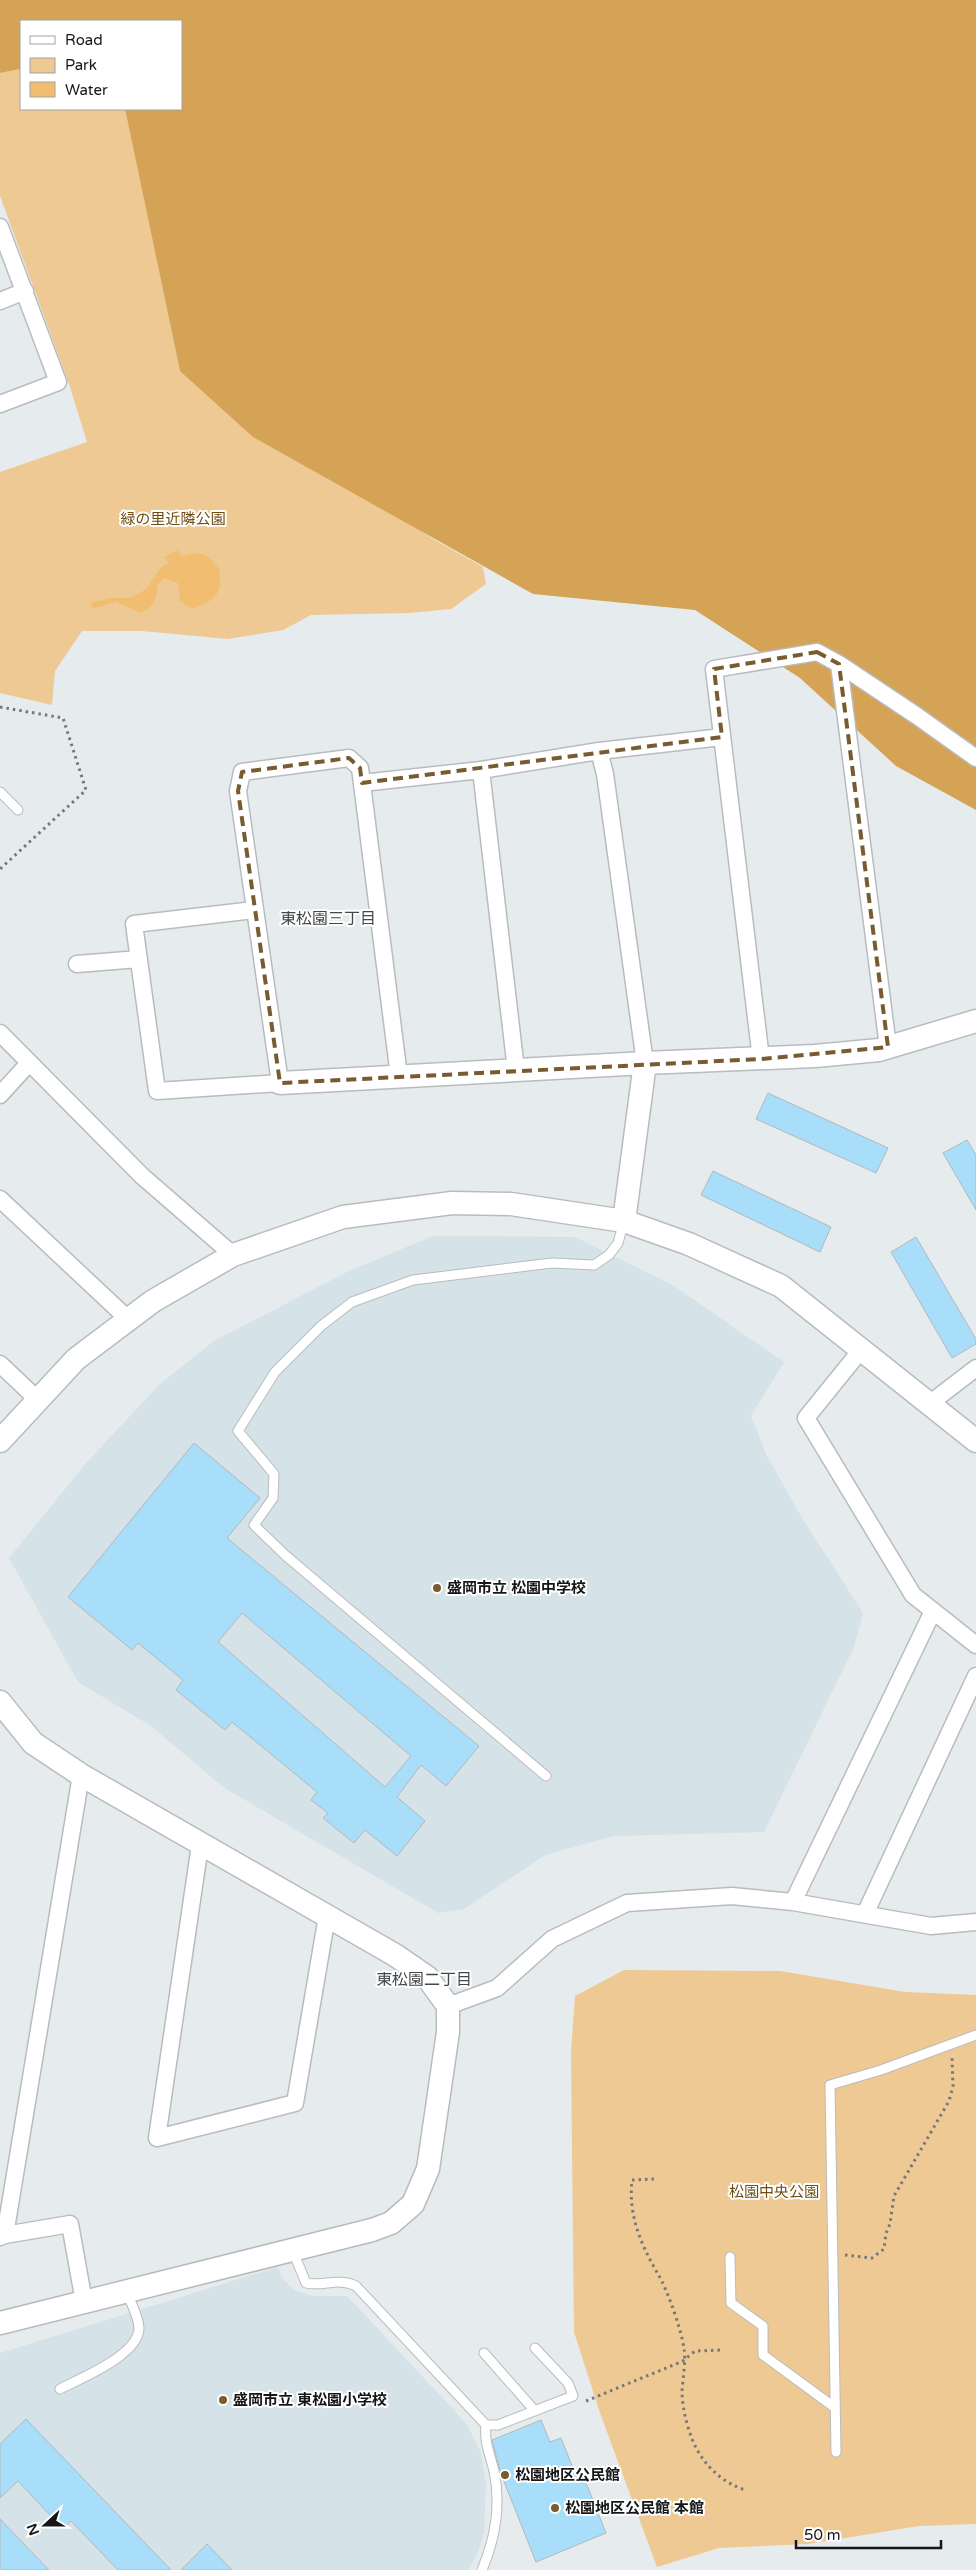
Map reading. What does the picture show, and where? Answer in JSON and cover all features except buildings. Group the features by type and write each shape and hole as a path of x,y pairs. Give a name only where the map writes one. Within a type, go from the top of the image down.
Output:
{"street":[{"path":"0,227 58,382 0,404"},
{"path":"0,301 25,291"},
{"path":"761,1059 714,669 817,652 839,664 917,716 976,758"},
{"path":"839,664 888,1047"},
{"path":"362,783 481,770 600,751 722,737"},
{"path":"600,751 605,774 645,1063 624,1221"},
{"path":"280,1082 238,791 242,772 348,758 360,768 399,1076"},
{"path":"481,770 516,1070"},
{"path":"254,910 134,924 157,1091 280,1082 815,1056 888,1047 976,1021"},
{"path":"78,964 139,959"},
{"path":"0,1033 142,1176 233,1255"},
{"path":"0,1095 29,1063"},
{"path":"0,1199 129,1320"},
{"path":"0,1441 76,1359 187,1280 233,1255 343,1216 452,1203 511,1204 624,1221 689,1244 780,1286 976,1441"},
{"path":"861,1350 806,1418 913,1595 976,1645"},
{"path":"0,1364 38,1400"},
{"path":"929,1404 976,1368"},
{"path":"793,1902 933,1611"},
{"path":"865,1914 976,1676"},
{"path":"0,1702 33,1743 80,1775 395,1955 428,1977 448,2006 448,2032 428,2169 413,2204 392,2222 372,2230 0,2323"},
{"path":"80,1775 3,2236 70,2224 84,2302"},
{"path":"200,1845 157,2138 296,2103 327,1916"},
{"path":"448,2006 497,1988 552,1939 627,1903 732,1896 793,1902 931,1926 976,1922"}],"lane":[{"path":"0,792 18,810"},
{"path":"546,1776 284,1554 254,1525 273,1498 274,1474 238,1431 274,1372 321,1326 352,1302 413,1280 552,1263 594,1265 609,1255 618,1243 624,1221"},
{"path":"836,2452 830,2085 881,2070 976,2035"},
{"path":"292,2249 306,2283 313,2285 347,2282 356,2286 486,2425 498,2425 573,2396 568,2383 535,2348"},
{"path":"730,2257 731,2304 763,2326 763,2355 834,2407"},
{"path":"60,2389 124,2354 138,2338 139,2326 127,2291"},
{"path":"484,2352 535,2411"},
{"path":"482,2570 491,2545 496,2504 494,2469 484,2439 486,2425"}],"path":[{"path":"0,707 64,718 86,790 0,869"},
{"path":"832,2254 872,2258 884,2249 894,2196 908,2168 949,2101 953,2086 952,2044"},
{"path":"654,2179 632,2180 631,2200 642,2246 659,2275 680,2331 685,2351 682,2393 690,2432 698,2452 708,2466 721,2478 745,2490"},
{"path":"583,2402 683,2361 695,2351 722,2350"}],"highlighted area":[{"path":"817,652 839,664 888,1047 761,1059 280,1083 238,791 242,772 349,758 360,768 362,783 722,737 714,669"}],"shaded area":[{"path":"0,0 976,0 976,810 896,766 800,678 695,610 533,594 253,437 180,371 125,110 182,110 182,20 20,20 20,69 0,73"},
{"name":"盛岡市立 松園中学校","path":"433,1236 575,1237 674,1286 784,1362 751,1416 766,1454 799,1513 863,1613 854,1647 764,1832 614,1836 545,1855 464,1909 438,1913 223,1787 151,1726 78,1682 9,1558 87,1462 160,1384 214,1341 347,1272"},
{"name":"盛岡市立 東松園小学校","path":"278,2267 282,2278 294,2290 313,2296 347,2296 466,2423 481,2453 486,2484 484,2533 478,2552 469,2570 0,2570 0,2353"}],"green space":[{"name":"緑の里近隣公園","path":"20,69 20,110 125,110 180,371 433,539 483,567 486,584 451,609 409,613 311,615 283,630 228,639 142,631 82,631 55,671 52,705 0,693 0,472 87,442 69,384 0,196 0,73"},
{"name":"松園中央公園","path":"624,1970 780,1971 905,1992 976,1995 976,2524 919,2526 808,2544 719,2548 657,2567 600,2413 574,2332 571,2052 575,1996"}],"water":[{"path":"177,550 181,556 193,553 203,554 211,559 219,569 220,585 211,600 191,609 180,601 178,583 164,578 157,585 154,602 141,613 116,602 92,609 91,603 109,598 129,598 146,589 161,567 169,563 164,557"}],"place":[{"name":"盛岡市立 松園中学校","path":"437,1588"},
{"name":"盛岡市立 東松園小学校","path":"223,2400"},
{"name":"松園地区公民館","path":"505,2475"},
{"name":"松園地区公民館 本館","path":"555,2508"}],"district":[{"name":"東松園三丁目","path":"328,919"},
{"name":"東松園二丁目","path":"424,1980"}]}
